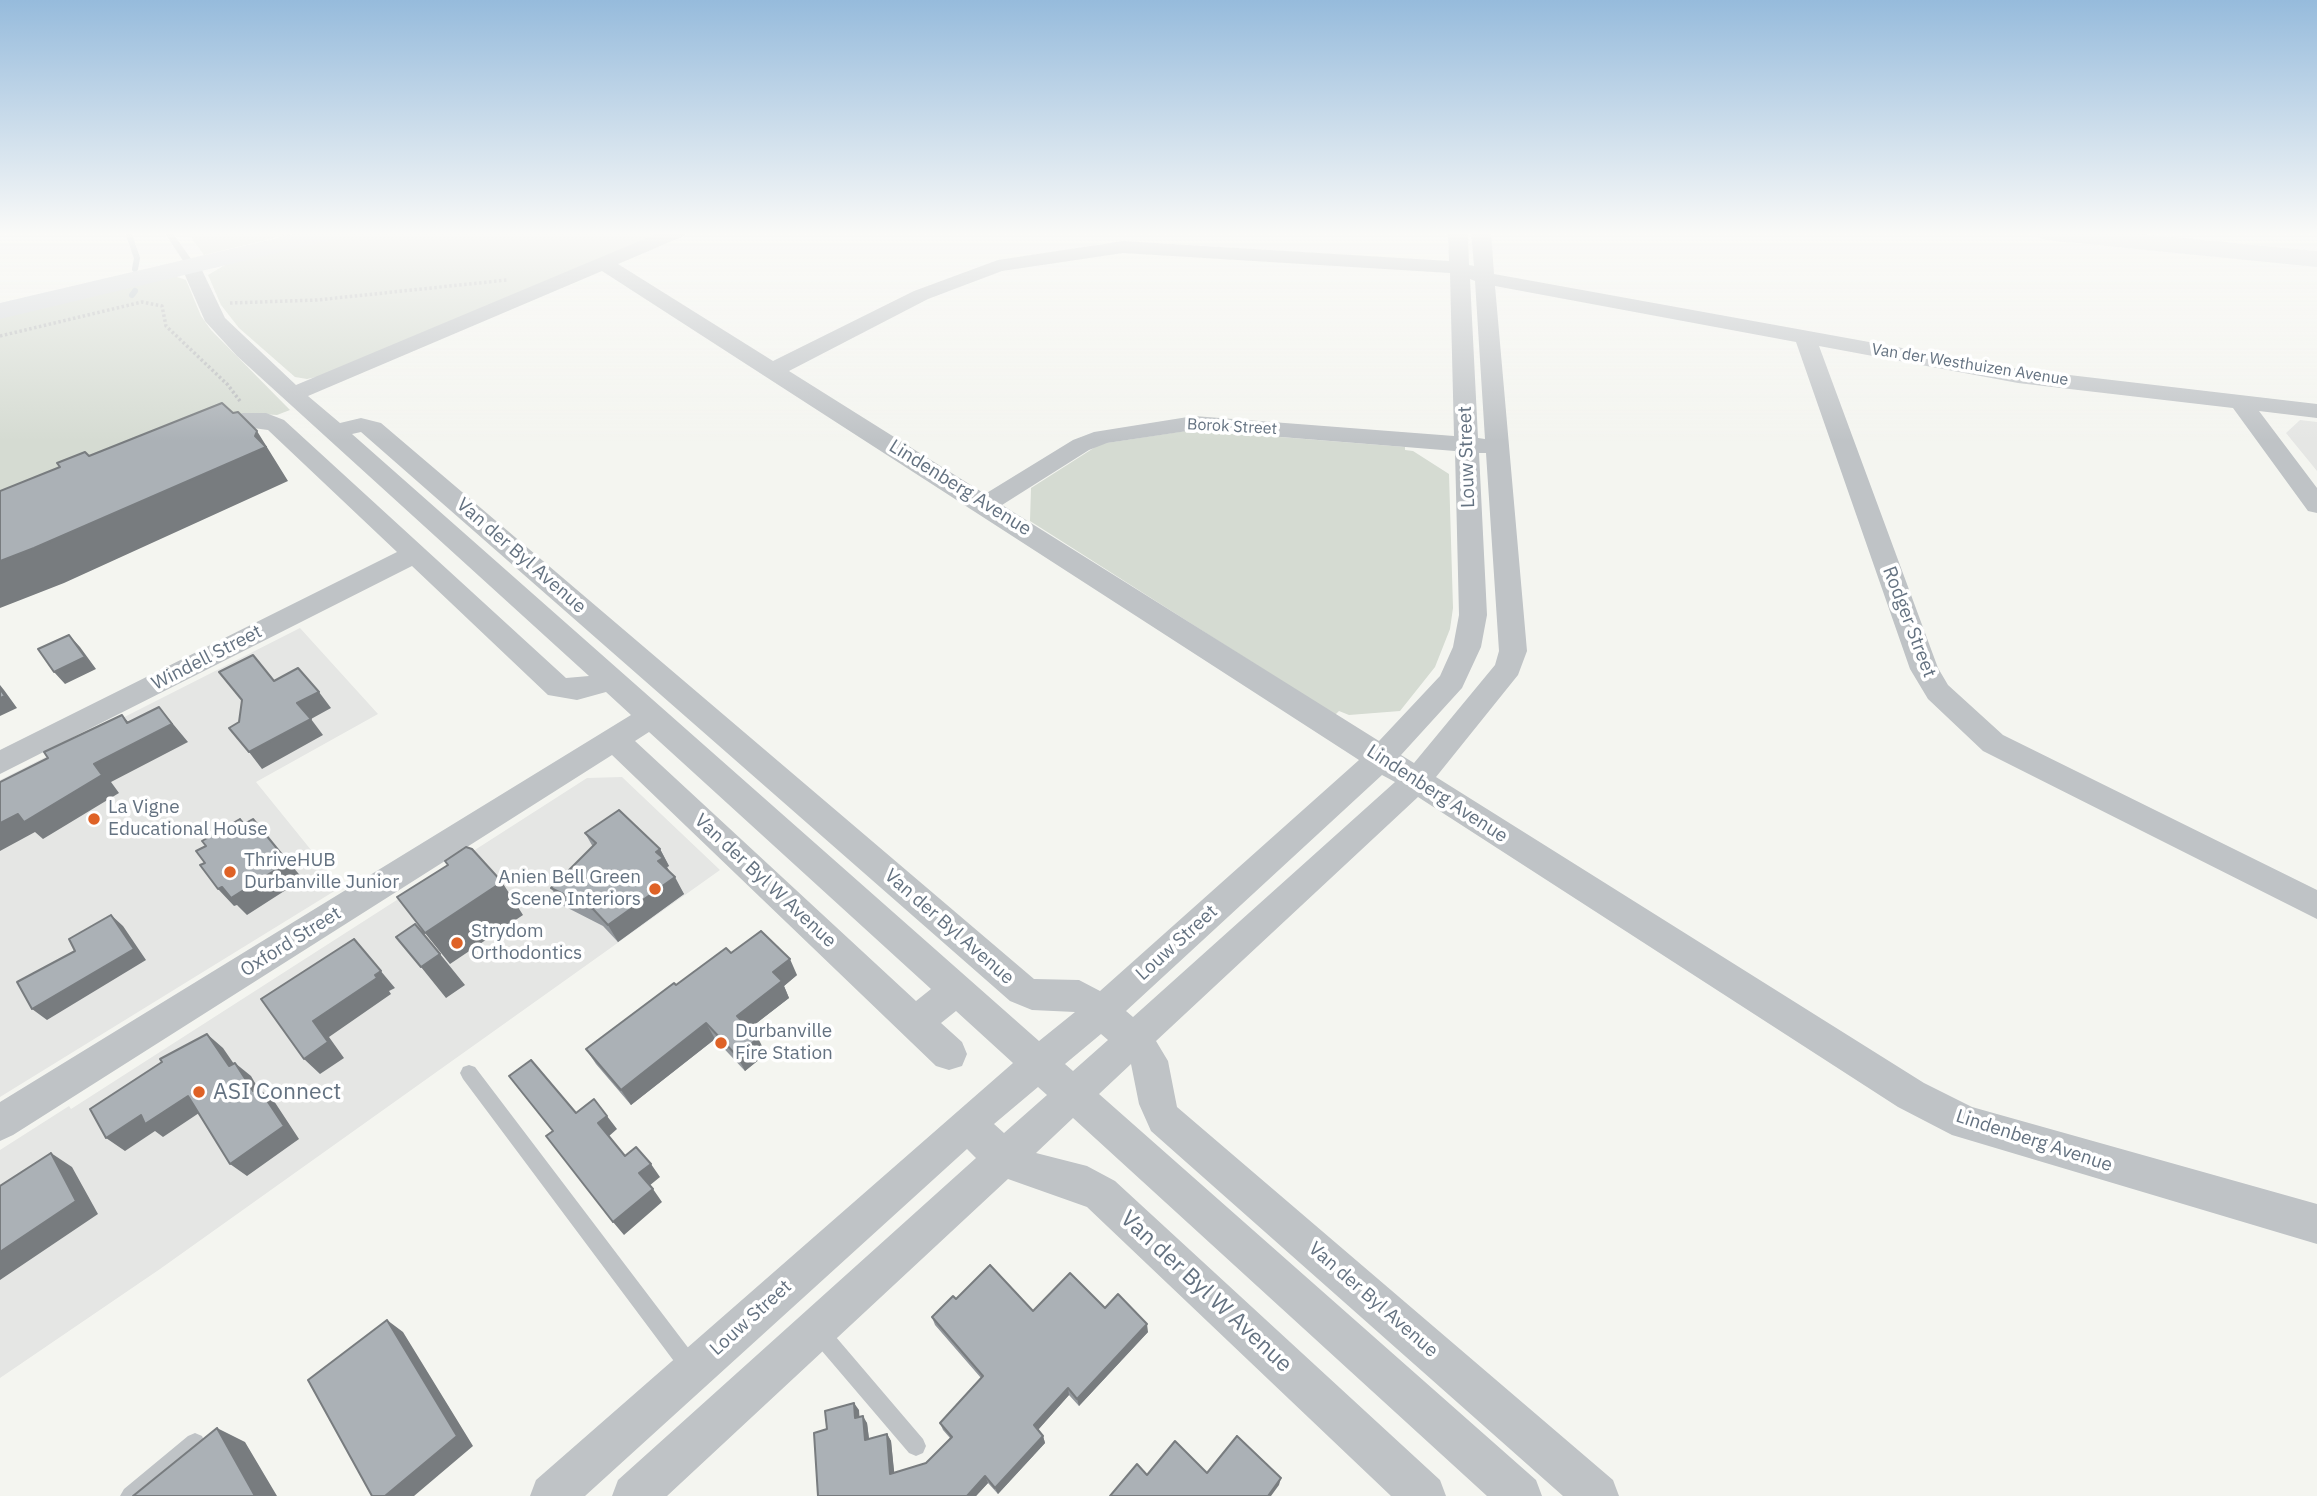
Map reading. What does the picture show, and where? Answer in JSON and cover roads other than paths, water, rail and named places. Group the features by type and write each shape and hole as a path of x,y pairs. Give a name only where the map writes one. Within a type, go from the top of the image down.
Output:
{"street":[{"path":"0,311 39,302"},
{"name":"Van der Byl Avenue","path":"206,302 216,321 245,351 1520,1496"},
{"path":"293,394 511,302"},
{"name":"Lindenberg Avenue","path":"665,302 1911,1095 1965,1123 2317,1224"},
{"name":"Van der Westhuizen Avenue","path":"773,370 908,302"},
{"name":"Louw Street","path":"635,1496 1002,1157 1416,781 1508,668 1512,657 1482,445 1474,302"},
{"name":"Van der Westhuizen Avenue","path":"1622,302 2018,376 2317,411"},
{"name":"Rodger Street","path":"1805,337 1924,669 1938,692 1993,743 2317,905"},
{"path":"2241,403 2317,505"},
{"path":"188,441 225,425 252,419 276,425 558,688 577,690 611,680"},
{"name":"Borok Street","path":"986,504 1080,445 1102,437 1157,427 1194,423 1482,445"},
{"name":"Van der Byl Avenue","path":"335,432 361,425 373,428 1022,990 1032,995 1079,995 1101,1011 1133,1038 1150,1061 1157,1104 1164,1119 1598,1496"},
{"name":"Louw Street","path":"566,1491 693,1370 967,1124 1101,1011 1381,758 1440,697 1452,681 1467,647 1473,600 1482,445"},
{"name":"Windell Street","path":"0,763 415,554"},
{"name":"Oxford Street","path":"0,1123 652,716"},
{"name":"Van der Byl W Avenue","path":"615,740 949,1054"},
{"path":"915,1022 957,990"},
{"name":"Van der Byl W Avenue","path":"967,1124 1002,1157 1041,1174 1087,1185 1101,1194 1424,1496"}],"lane":[{"path":"470,1073 693,1370"},
{"path":"816,1329 916,1446"},
{"path":"131,1496 195,1443"}],"place":[{"name":"La Vigne Educational House","path":"94,819"},
{"name":"ThriveHUB Durbanville Junior","path":"230,872"},
{"name":"Anien Bell Green Scene Interiors","path":"655,889"},
{"name":"Strydom Orthodontics","path":"457,943"},
{"name":"Durbanville Fire Station","path":"721,1043"},
{"name":"ASI Connect","path":"199,1092"}]}
